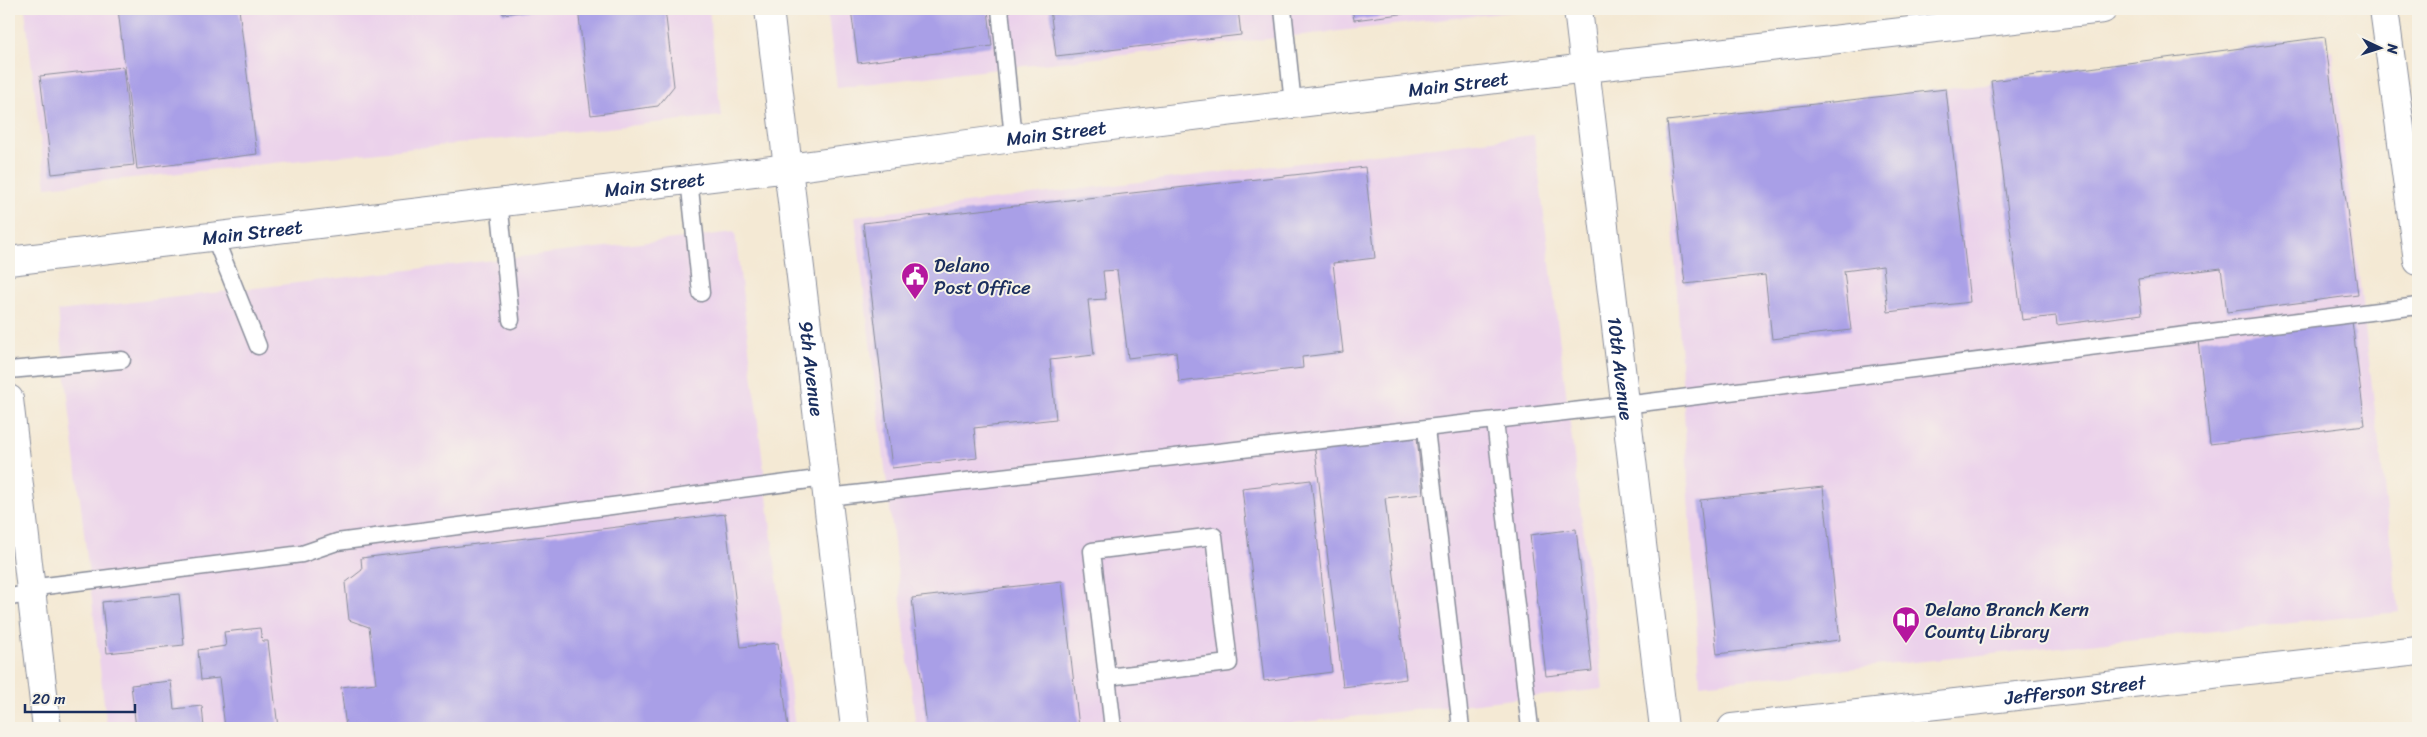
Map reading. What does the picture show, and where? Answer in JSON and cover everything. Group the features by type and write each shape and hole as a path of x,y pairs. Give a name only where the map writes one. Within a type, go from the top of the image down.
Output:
{"street":[{"name":"9th Avenue","path":"769,9 855,728"},
{"name":"10th Avenue","path":"1578,9 1664,728"},
{"name":"Main Street","path":"9,261 789,168 1013,138 1586,68 2103,9"},
{"path":"2384,9 2418,261"},
{"path":"9,399 22,593 47,728"},
{"name":"Jefferson Street","path":"1732,728 2418,651"}],"lane":[{"path":"1000,9 1013,138"},
{"path":"1283,9 1293,104"},
{"path":"689,180 702,293"},
{"path":"499,202 511,320"},
{"path":"214,236 258,346"},
{"path":"22,593 302,554 337,542 826,488 1426,429 2418,306"},
{"path":"9,370 122,360"},
{"path":"1495,421 1530,728"},
{"path":"1426,429 1461,728"},
{"path":"1106,677 1229,663 1214,536 1092,551 1106,677 1113,728"}],"shaded area":[{"path":"25,9 709,9 721,116 46,187"},
{"path":"827,9 1518,9 1519,11 837,87"},
{"path":"2332,50 2399,612 1700,684 1667,121 1946,89"},
{"path":"1534,135 1603,689 1251,728 916,728 855,216"},
{"path":"735,232 795,728 107,728 58,311"}],"building":[{"path":"118,9 239,9 257,154 137,169"},
{"path":"502,9 535,9 535,10 503,14"},
{"path":"578,9 665,9 674,86 658,106 591,115"},
{"path":"851,9 988,9 992,46 858,63"},
{"path":"1050,9 1238,9 1241,35 1056,56"},
{"path":"1352,9 1432,9 1432,10 1354,20"},
{"path":"2325,37 2358,295 2227,312 2221,268 2138,279 2142,314 2057,325 2056,316 2022,320 1991,81"},
{"path":"123,67 134,165 52,174 40,76"},
{"path":"1946,89 1970,302 1888,312 1883,266 1844,271 1851,330 1772,339 1765,275 1685,284 1667,121"},
{"path":"1365,167 1375,258 1333,263 1343,352 1302,357 1303,368 1179,382 1176,352 1128,358 1117,270 1103,271 1106,299 1088,300 1094,355 1050,360 1056,419 974,428 977,458 892,468 863,223"},
{"path":"2352,321 2365,425 2210,444 2198,340"},
{"path":"1417,437 1423,494 1385,498 1406,679 1343,687 1315,449"},
{"path":"1311,480 1332,672 1264,681 1242,488"},
{"path":"1823,487 1840,640 1717,654 1700,500"},
{"path":"725,514 741,647 778,643 788,728 346,728 341,687 376,683 369,627 349,620 345,583 362,570 361,558"},
{"path":"1576,529 1592,671 1546,676 1530,535"},
{"path":"1062,581 1079,727 927,728 912,598"},
{"path":"179,594 184,645 107,653 102,602"},
{"path":"260,628 262,641 268,641 278,728 225,728 219,678 201,680 198,650 226,646 224,632"},
{"path":"171,681 174,709 202,706 204,728 136,728 131,685"}],"place":[{"name":"Delano Post Office","path":"915,300"},
{"name":"Delano Branch Kern County Library","path":"1906,644"}]}
